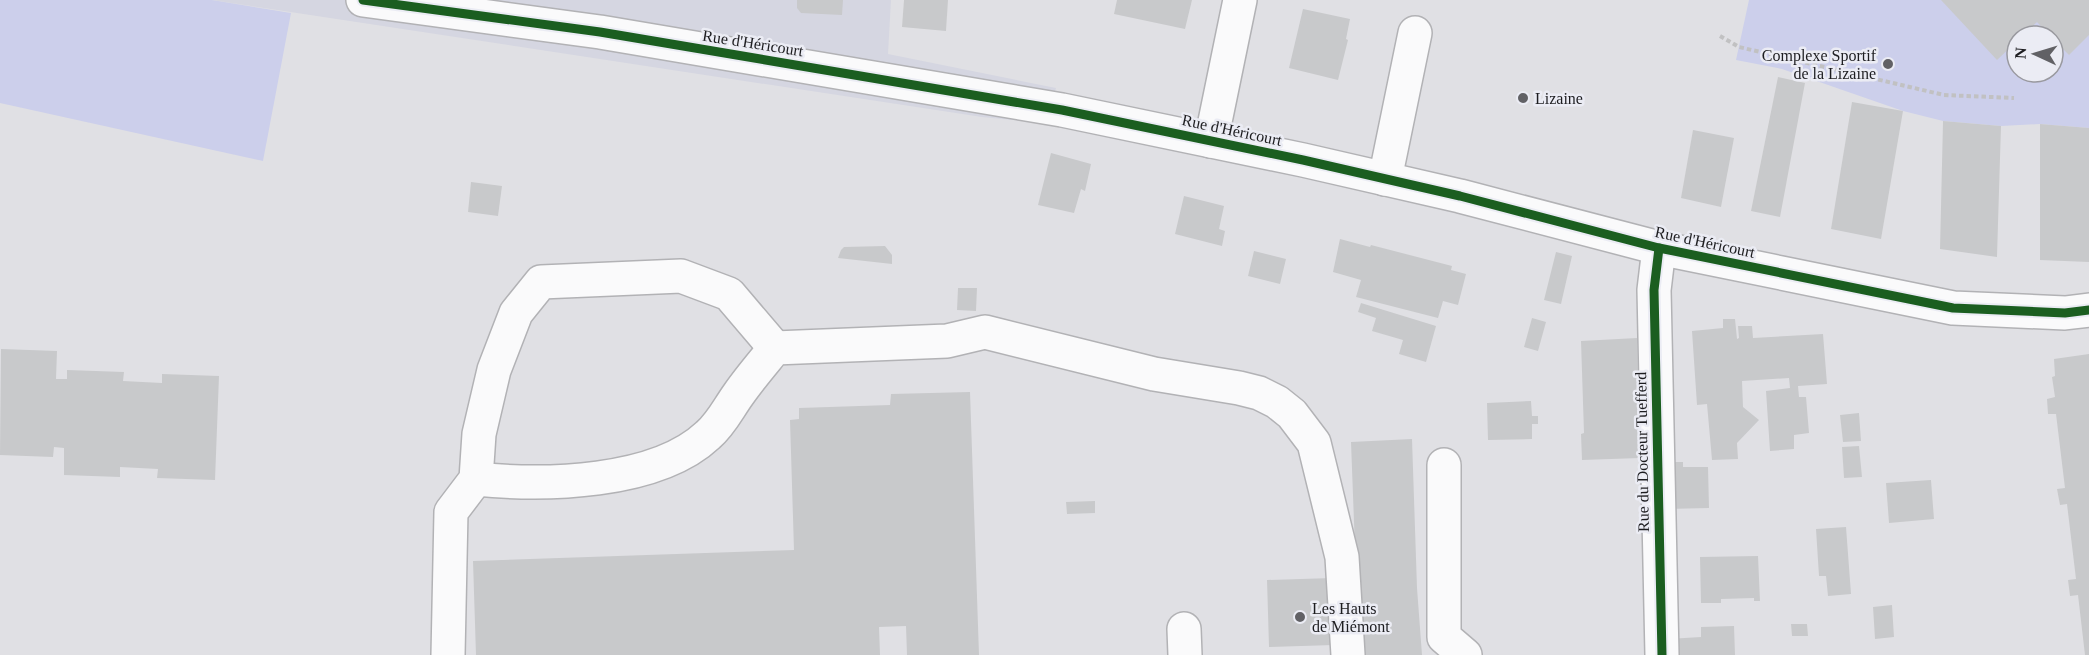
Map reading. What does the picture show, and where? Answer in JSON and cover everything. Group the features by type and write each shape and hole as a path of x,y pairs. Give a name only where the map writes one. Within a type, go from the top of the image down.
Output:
{"street":[{"name":"Rue d'Héricourt","path":"363,0 646,40 1062,110 1460,196 1659,248 1953,308 2065,313 2089,310"},
{"path":"1211,141 1240,0"},
{"path":"1385,179 1415,33"},
{"name":"Rue du Docteur Tuefferd","path":"1659,248 1654,290 1662,655"},
{"path":"448,655 451,512 476,479 479,434 494,370 516,313 541,282 681,276 729,294 775,348"},
{"path":"476,479 545,482 580,479 649,468 667,462 689,450 709,435 726,416 738,395 775,348 947,341 985,332 1154,374 1259,393 1277,402 1292,414 1314,443 1342,557 1348,655"},
{"path":"1444,465 1444,637 1465,655"}],"path":[{"path":"1720,36 1739,47 1944,95 2014,98"}],"shaded area":[{"path":"0,0 212,0 291,13 263,161 0,103"},
{"path":"212,0 891,0 888,54 1056,88 1046,123 982,117"},
{"name":"Complexe Sportif de la Lizaine","path":"1749,0 2089,0 2089,128 2040,124 2001,126 1943,121 1903,111 1782,69 1736,60"}],"building":[{"path":"797,0 843,0 842,15 801,13 797,8"},
{"path":"904,0 948,0 946,31 902,27"},
{"path":"1117,0 1192,0 1185,29 1114,14"},
{"path":"1941,0 2089,0 2089,35 2069,55 2065,51 2065,24 2039,24 2037,22 2035,24 2005,24 2005,52 1997,60"},
{"path":"1303,9 1350,19 1346,39 1348,40 1338,80 1289,68"},
{"path":"1778,77 1805,83 1780,217 1751,211"},
{"path":"1852,102 1903,111 1881,239 1831,229"},
{"path":"1943,121 2001,126 1997,257 1940,249"},
{"path":"2040,124 2089,128 2089,262 2040,260"},
{"path":"1693,130 1734,138 1721,207 1681,198"},
{"path":"1051,153 1091,164 1085,191 1081,189 1074,213 1038,205"},
{"path":"471,182 502,186 498,216 468,212"},
{"path":"1184,196 1224,206 1219,229 1225,231 1222,246 1175,234"},
{"path":"1340,239 1452,266 1451,270 1466,274 1458,305 1443,301 1438,318 1356,297 1361,280 1333,272"},
{"path":"885,246 892,255 892,264 838,258 844,247"},
{"path":"1254,251 1286,259 1280,284 1248,276"},
{"path":"1556,252 1572,256 1561,304 1544,300"},
{"path":"958,288 977,288 976,311 957,310"},
{"path":"1361,303 1436,326 1426,362 1399,354 1403,340 1372,331 1376,318 1358,312"},
{"path":"1532,318 1546,322 1538,351 1524,347"},
{"path":"1723,319 1735,319 1737,339 1739,338 1738,326 1752,326 1753,338 1823,334 1827,384 1798,386 1799,397 1806,397 1809,433 1794,435 1794,449 1770,451 1766,391 1790,388 1789,378 1742,381 1743,407 1759,420 1737,443 1738,459 1712,460 1707,404 1697,405 1692,331 1723,328"},
{"path":"1637,338 1640,458 1582,460 1581,434 1584,433 1581,341"},
{"path":"1,349 57,351 56,379 67,379 67,370 124,372 123,381 162,383 162,374 219,376 215,480 157,478 158,469 120,467 120,477 64,475 64,448 54,447 53,457 0,455"},
{"path":"2089,354 2089,655 2085,655 2078,595 2070,596 2068,580 2076,579 2067,504 2060,505 2057,489 2065,488 2056,414 2048,414 2047,399 2055,397 2052,377 2055,376 2054,359"},
{"path":"970,392 979,655 907,655 906,626 879,627 880,655 476,655 473,561 794,550 790,420 799,419 799,408 890,405 891,394"},
{"path":"1531,401 1532,416 1538,416 1538,424 1532,424 1532,439 1488,440 1487,403"},
{"path":"1859,413 1861,441 1843,442 1840,415"},
{"path":"1412,439 1417,588 1422,655 1359,655 1351,442"},
{"path":"1859,446 1862,477 1844,478 1842,447"},
{"path":"1665,462 1683,462 1683,467 1708,467 1709,508 1666,509"},
{"path":"1931,480 1934,519 1889,523 1886,483"},
{"path":"1095,501 1095,513 1067,514 1066,502"},
{"path":"1846,527 1851,594 1828,596 1826,576 1819,576 1816,529"},
{"path":"1758,556 1760,601 1754,601 1754,598 1721,599 1721,603 1701,603 1700,557"},
{"name":"Les Hauts de Miémont","path":"1332,578 1333,645 1269,647 1267,580"},
{"path":"1892,605 1894,637 1875,639 1873,607"},
{"path":"1791,624 1807,624 1808,636 1792,636"},
{"path":"1734,626 1735,655 1669,655 1668,639 1701,637 1701,627"}],"cycle path":[{"path":"363,0 600,32 1062,110 1303,160 1460,196 1659,248 1953,308 2065,313 2089,310"},
{"path":"1659,248 1654,290 1662,655"}],"place":[{"name":"Complexe Sportif de la Lizaine","path":"1888,64"},
{"name":"Lizaine","path":"1523,98"},
{"name":"Les Hauts de Miémont","path":"1300,617"}]}
